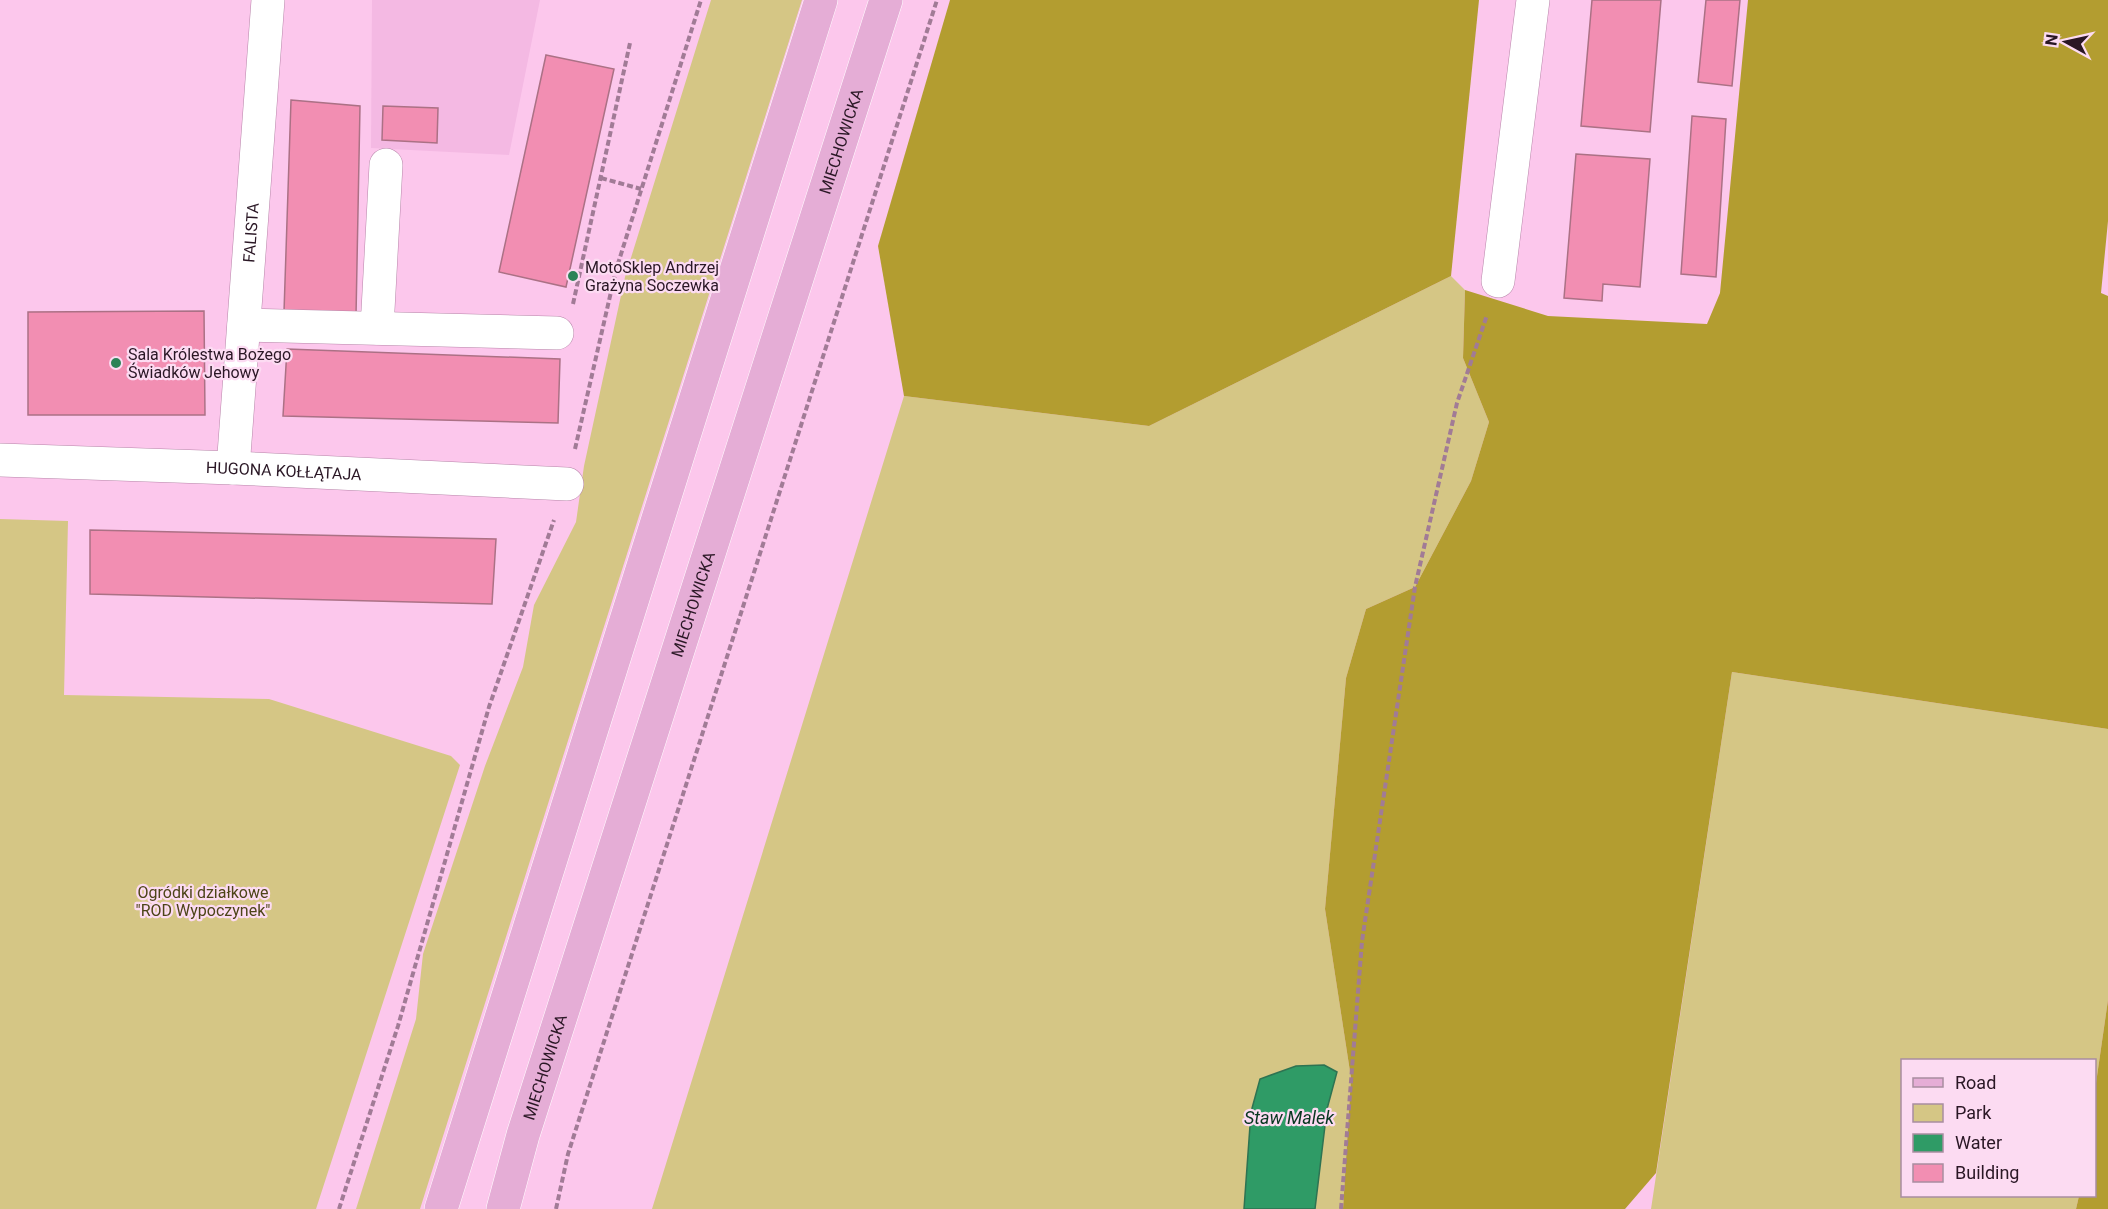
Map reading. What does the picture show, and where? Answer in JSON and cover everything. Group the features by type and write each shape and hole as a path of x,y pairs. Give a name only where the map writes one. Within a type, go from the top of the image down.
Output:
{"main road":[{"path":"441,1209 821,0"},
{"name":"MIECHOWICKA","path":"503,1209 523,1135 886,0"}],"street":[{"name":"FALISTA","path":"233,468 268,0"},
{"path":"1498,281 1533,0"},
{"path":"377,328 386,165"},
{"path":"244,325 557,333"},
{"name":"HUGONA KOŁŁĄTAJA","path":"0,460 233,468 567,484"}],"path":[{"path":"339,1209 398,1026 489,707 567,484 616,270 701,0"},
{"path":"556,1209 568,1154 937,0"},
{"path":"557,333 568,326 630,43"},
{"path":"601,178 641,189"},
{"path":"1341,1209 1362,941 1415,587 1457,403 1498,281"}],"shaded area":[{"path":"372,0 540,0 509,155 371,148"},
{"path":"950,0 1479,0 1451,276 1149,426 904,396 878,246"},
{"path":"1748,0 2108,0 2108,221 2101,293 2108,296 2108,729 1732,672 1656,1173 1625,1209 1343,1209 1351,1078 1325,909 1346,678 1366,609 1415,587 1471,481 1489,422 1463,358 1465,290 1548,316 1707,324 1720,293"},
{"path":"2108,1000 2108,1209 2076,1209 2079,1197 2096,1197 2096,1083"}],"green space":[{"path":"711,0 802,0 420,1209 356,1209 416,1019 423,954 485,766 523,667 534,605 576,522 584,466 625,277"},
{"path":"1451,276 1465,290 1463,358 1489,422 1471,481 1415,587 1366,609 1346,678 1325,909 1351,1078 1343,1209 1315,1209 1327,1109 1337,1072 1324,1065 1296,1066 1251,1112 1244,1209 652,1209 904,396 1149,426"},
{"name":"Ogródki działkowe \"ROD Wypoczynek\"","path":"0,519 68,521 64,695 269,699 451,756 460,765 316,1209 0,1209"},
{"path":"1732,672 2108,729 2108,1000 2096,1083 2096,1059 1901,1059 1901,1197 2079,1197 2076,1209 1651,1209"}],"water":[{"name":"Staw Malek","path":"1324,1065 1337,1072 1327,1109 1315,1209 1244,1209 1251,1112 1260,1079 1296,1066"}],"building":[{"path":"1592,0 1661,0 1650,132 1581,126"},
{"path":"1706,0 1740,0 1732,86 1698,82"},
{"path":"546,55 614,69 566,287 499,272"},
{"path":"291,100 360,106 356,316 284,312"},
{"path":"383,106 438,108 437,143 382,140"},
{"path":"1692,116 1726,119 1716,277 1681,274"},
{"path":"1576,154 1650,159 1640,287 1603,284 1602,301 1564,298"},
{"name":"Sala Królestwa Bożego Świadków Jehowy","path":"204,311 205,415 28,415 28,312"},
{"path":"287,349 560,359 558,423 283,416"},
{"path":"90,530 496,539 492,604 90,594"}],"place":[{"name":"MotoSklep Andrzej Grażyna Soczewka","path":"573,276"},
{"name":"Sala Królestwa Bożego Świadków Jehowy","path":"116,363"}]}
